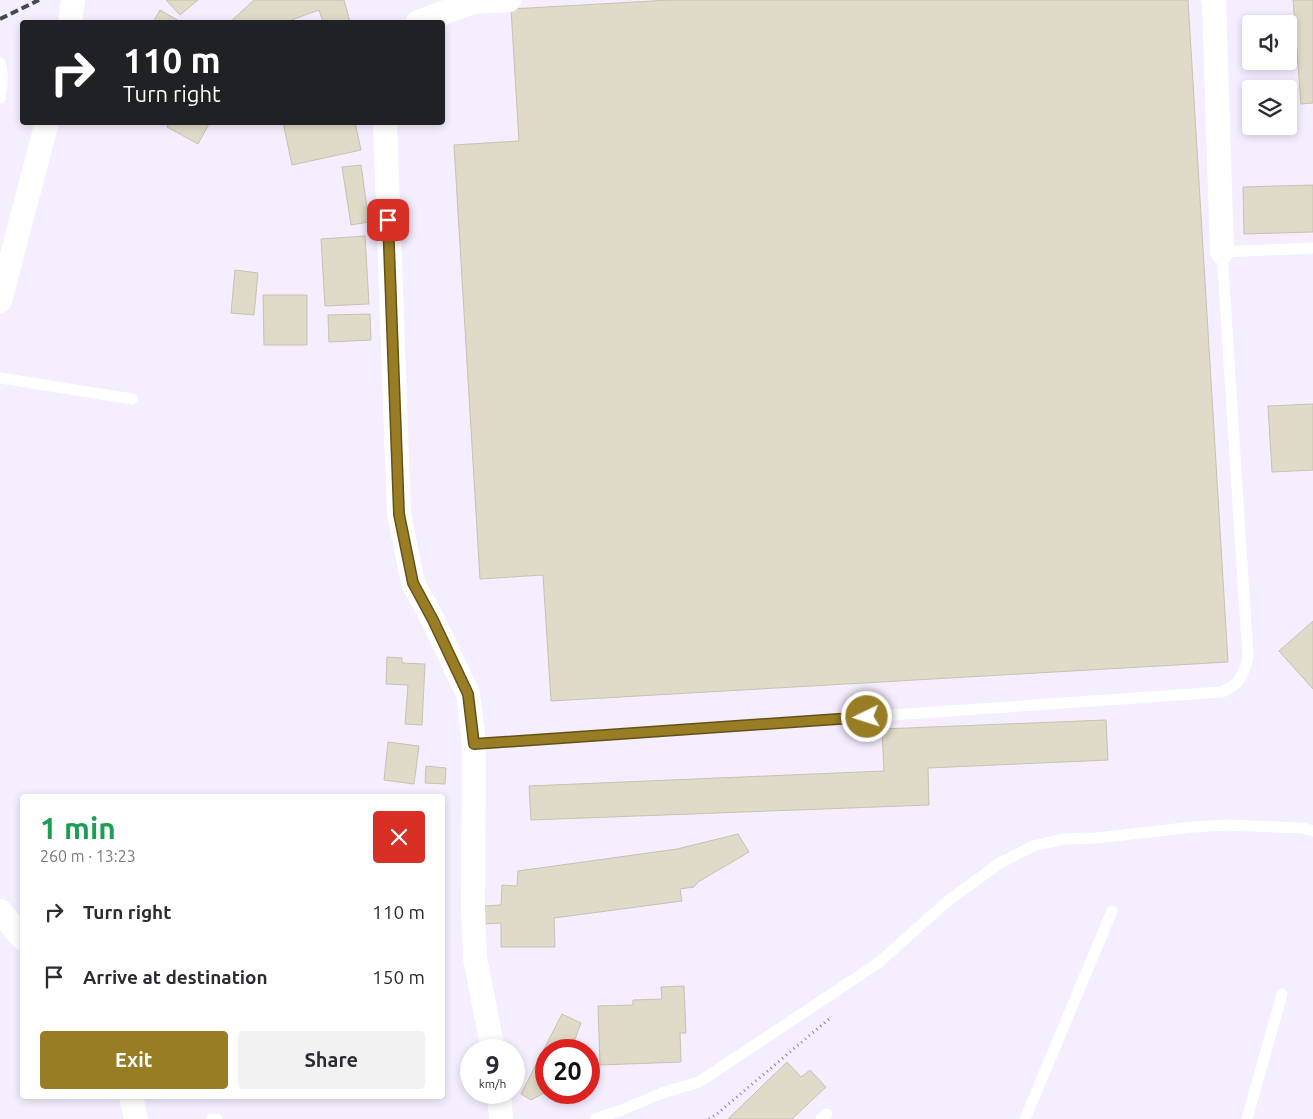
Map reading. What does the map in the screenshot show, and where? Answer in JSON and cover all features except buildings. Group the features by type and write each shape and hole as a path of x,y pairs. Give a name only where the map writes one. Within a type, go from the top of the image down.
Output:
{"street":[{"path":"70,20 73,0"},
{"path":"424,20 473,2 510,0"},
{"path":"1213,0 1222,252"},
{"path":"0,301 46,125"},
{"path":"385,125 399,514 413,583 468,694 474,744 475,958 491,1039"},
{"path":"0,910 20,935"},
{"path":"132,1099 136,1119"},
{"path":"500,1104 501,1119"}],"lane":[{"path":"0,64 2,70 0,98"},
{"path":"474,744 1222,692 1233,687 1241,678 1248,658 1222,252 1313,248"},
{"path":"0,378 132,399"},
{"path":"595,1119 662,1093 699,1082 876,964 949,900 1000,863 1033,846 1064,839 1097,838 1193,827 1302,828 1313,831"},
{"path":"1026,1119 1112,911"},
{"path":"1247,1119 1282,994"},
{"path":"211,1119 217,1119"}],"railway":[{"path":"0,19 39,0"}],"route":[{"path":"388,220 399,514 413,583 468,694 474,744 867,717"}]}
